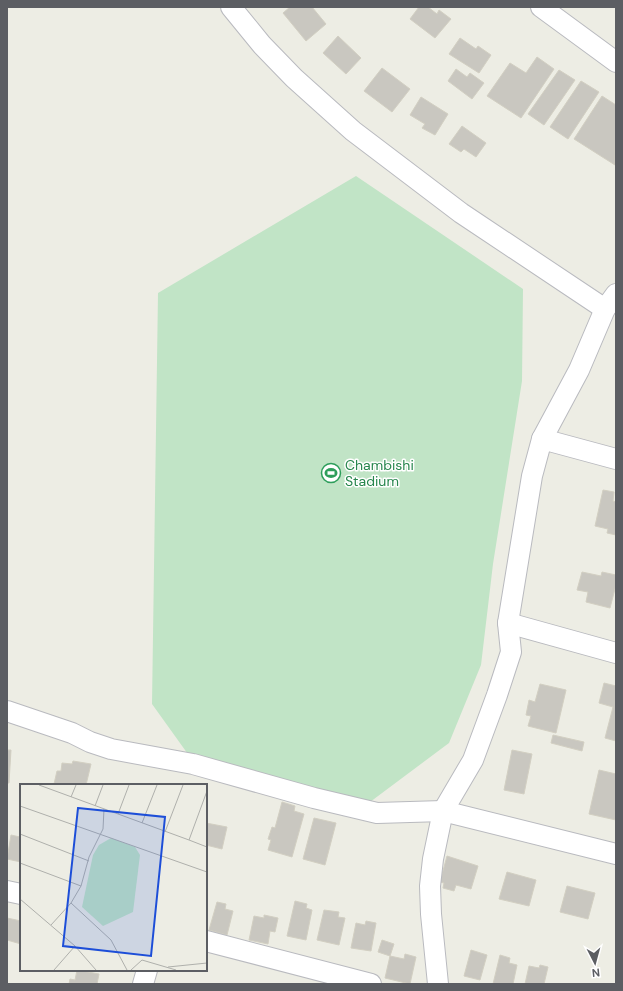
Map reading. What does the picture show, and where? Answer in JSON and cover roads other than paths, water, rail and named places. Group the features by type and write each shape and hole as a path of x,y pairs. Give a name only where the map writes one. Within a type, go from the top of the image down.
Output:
{"street":[{"path":"231,7 262,45 294,78 353,131 460,213 610,302 579,370 542,439 532,476 508,623 511,652 498,695 473,760 443,811 433,859 430,886 431,914 438,984"},
{"path":"543,8 616,62"},
{"path":"542,439 616,459"},
{"path":"508,623 616,653"},
{"path":"7,711 111,749 193,764 314,798 377,813 443,811 616,854"},
{"path":"7,891 20,894"},
{"path":"207,941 333,979 371,984"},
{"path":"143,984 147,971"}],"place":[{"name":"Chambishi Stadium","path":"331,473"}]}
